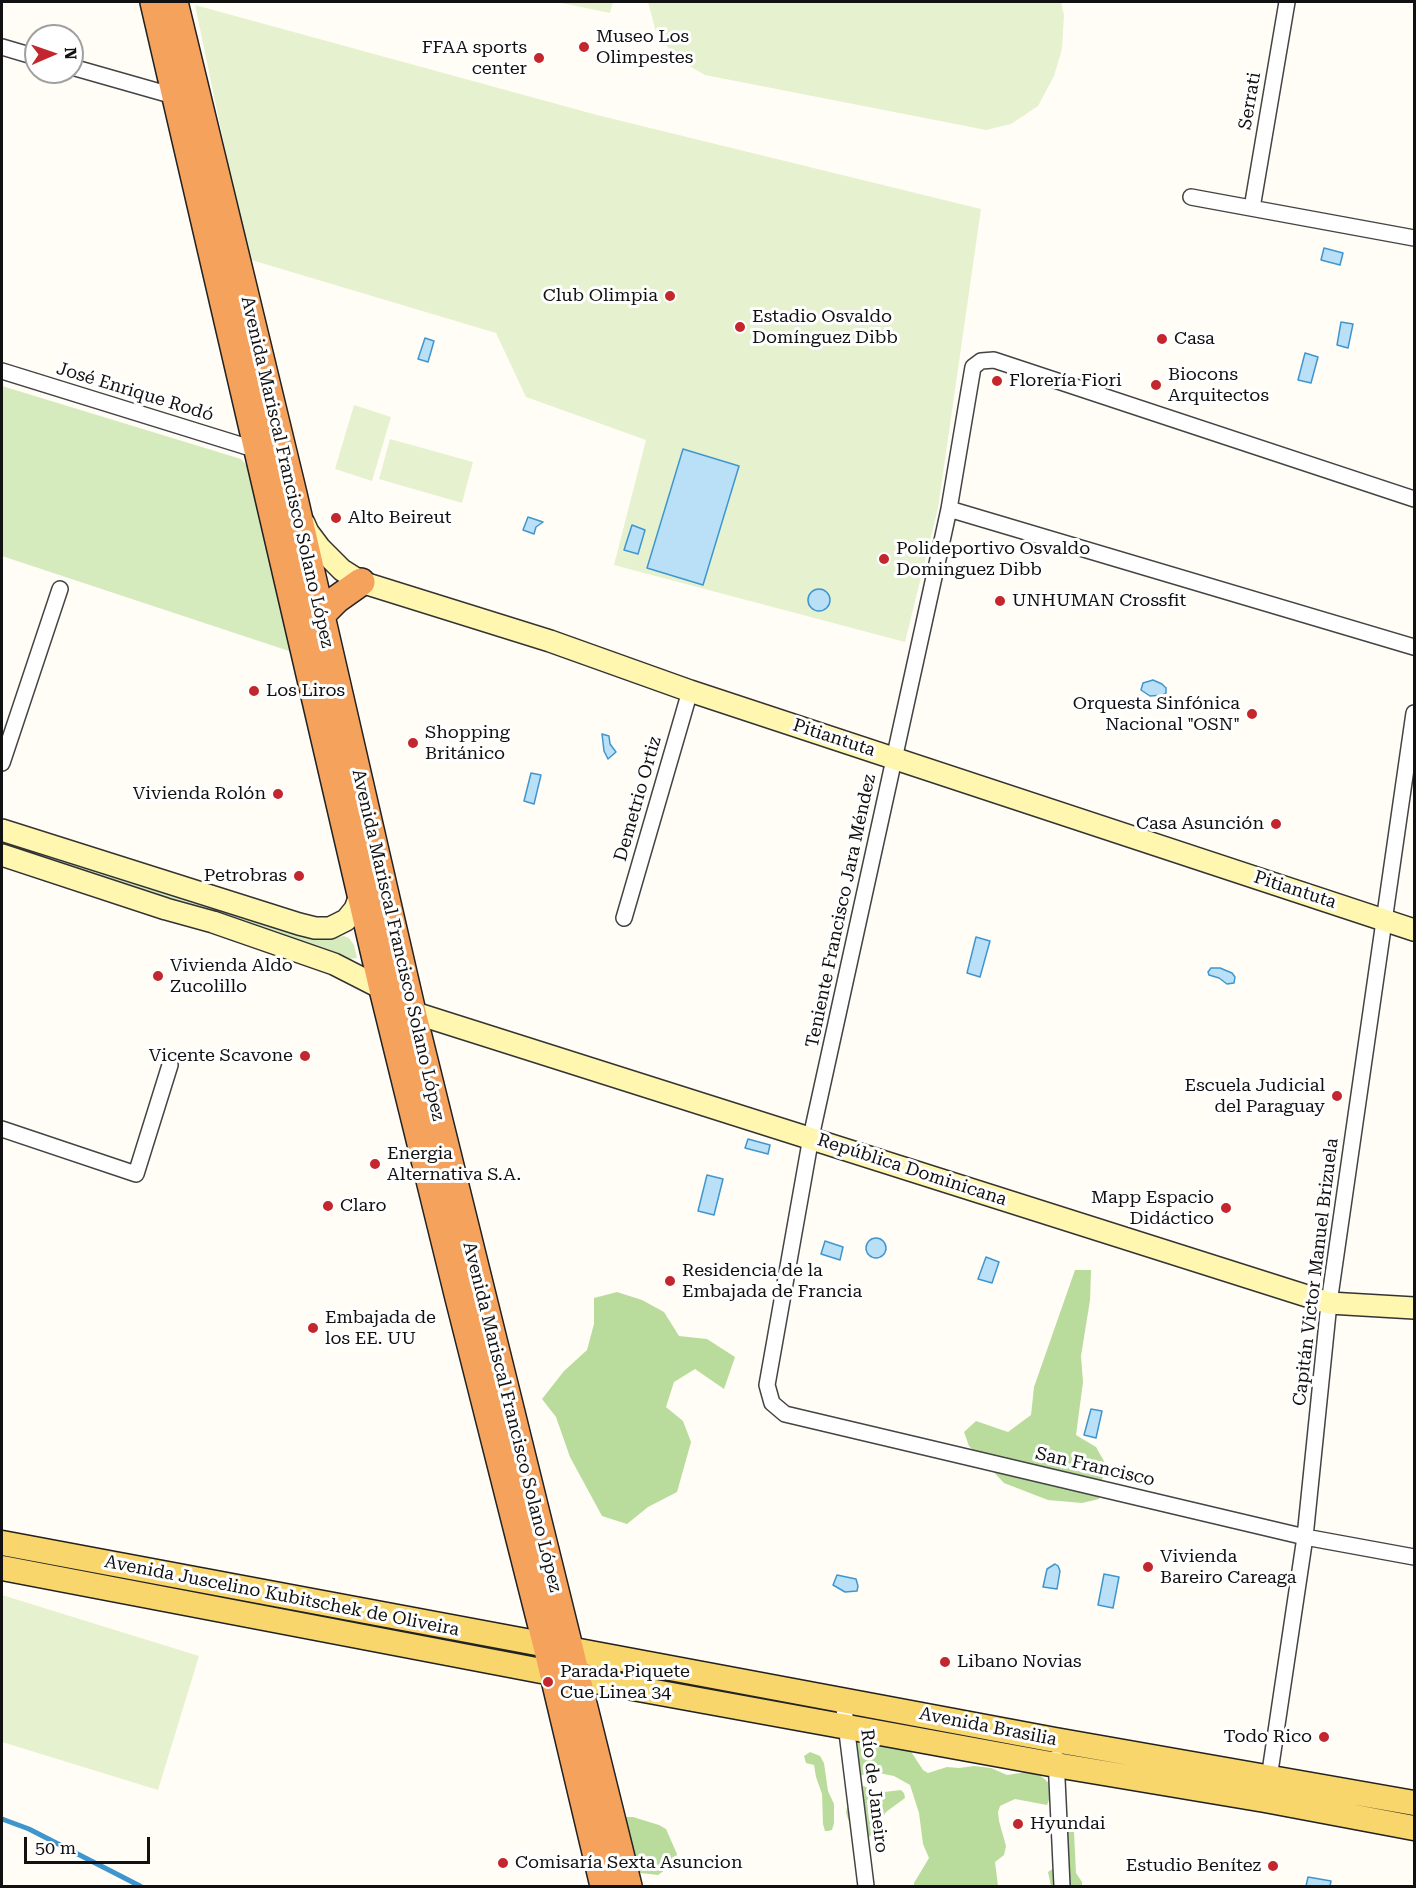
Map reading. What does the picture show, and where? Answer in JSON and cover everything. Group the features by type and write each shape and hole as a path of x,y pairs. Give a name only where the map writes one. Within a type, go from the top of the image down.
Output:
{"highway":[{"name":"Avenida Mariscal Francisco Solano López","path":"154,2 383,989 459,1298 628,1887"},
{"name":"Avenida Mariscal Francisco Solano López","path":"174,2 293,495 563,1662 604,1887"},
{"path":"304,651 321,615 337,599 361,582"}],"main road":[{"name":"Avenida Juscelino Kubitschek de Oliveira","path":"2,1543 258,1591 563,1662"},
{"name":"Avenida Juscelino Kubitschek de Oliveira","path":"2,1568 253,1616 563,1662"},
{"path":"253,1616 258,1591"},
{"name":"Avenida Brasilia","path":"563,1662 843,1700 1055,1740 1267,1788 1414,1828"},
{"name":"Avenida Brasilia","path":"563,1662 846,1726 1056,1765 1414,1803"}],"street":[{"name":"Serrati","path":"1252,208 1287,2"},
{"path":"2,47 24,53"},
{"path":"84,70 174,96"},
{"path":"1191,197 1414,238"},
{"name":"Teniente Francisco Jara Méndez","path":"772,1403 767,1385 811,1137 949,509 973,367 981,362 993,360 1414,499"},
{"name":"José Enrique Rodó","path":"2,371 257,450"},
{"name":"Pitiantuta","path":"293,495 308,532 320,548 342,570 361,582 550,641 690,691 1414,930"},
{"path":"949,509 1414,647"},
{"path":"2,763 60,589"},
{"name":"Demetrio Ortiz","path":"624,918 690,691"},
{"name":"Capitán Victor Manuel Brizuela","path":"1267,1788 1305,1537 1329,1303 1414,713"},
{"path":"2,830 315,928 330,928 346,920 356,909 361,893"},
{"path":"2,855 166,909 213,922 334,964 383,989 412,1012"},
{"path":"166,909 172,884"},
{"name":"República Dominicana","path":"412,1012 1329,1303 1414,1308"},
{"path":"2,1129 136,1174 170,1065"},
{"name":"San Francisco","path":"772,1403 784,1414 1305,1537 1414,1557"},
{"name":"Río de Janeiro","path":"843,1700 866,1887"},
{"path":"1055,1740 1062,1887"}],"green space":[{"path":"557,2 613,2 610,13"},
{"path":"648,2 1061,2 1064,15 1062,49 1054,76 1038,106 1011,124 986,130 705,75 677,59 656,32"},
{"name":"Club Olimpia","path":"195,5 597,115 981,209 938,508 905,642 614,565 646,440 526,397 496,333 248,259"},
{"path":"2,386 241,459 248,467 292,652 2,556"},
{"path":"354,405 391,417 372,481 335,469"},
{"path":"390,439 473,462 462,503 379,479"},
{"path":"2,840 311,938 324,940 344,936 349,938 354,945 357,958 349,959 309,944 2,846"},
{"path":"1075,1270 1091,1270 1090,1300 1081,1356 1083,1382 1076,1435 1096,1447 1105,1463 1099,1499 1082,1503 1048,1500 1004,1483 969,1446 964,1432 976,1421 1008,1432 1031,1415 1034,1387"},
{"path":"617,1292 642,1300 664,1312 679,1336 707,1339 735,1357 724,1389 695,1369 674,1382 666,1407 683,1421 691,1442 677,1492 648,1507 627,1524 602,1516 570,1457 556,1417 542,1399 564,1371 587,1350 594,1324 594,1298"},
{"path":"2,1552 522,1651 523,1656 2,1560"},
{"path":"2,1595 199,1656 158,1790 2,1742"},
{"path":"589,1664 828,1710 828,1711 587,1668"},
{"path":"872,1718 887,1720 897,1730 923,1770 928,1773 947,1767 974,1766 991,1768 1007,1775 1027,1772 1041,1776 1051,1785 1051,1795 1047,1805 1015,1799 1000,1806 999,1821 1006,1846 1004,1855 995,1862 998,1886 914,1886 929,1858 923,1844 919,1813 910,1785 894,1776 879,1773 855,1776 844,1771 845,1755 864,1721"},
{"path":"810,1752 820,1756 824,1763 828,1791 834,1804 832,1830 825,1831 823,1824 822,1794 814,1765 806,1763 804,1756"},
{"path":"864,1786 876,1793 901,1790 905,1798 886,1812 868,1839 854,1836 846,1813 858,1788"},
{"path":"625,1817 633,1817 666,1829 677,1854 672,1865 658,1875 632,1872 618,1825"},
{"path":"1070,1830 1074,1832 1076,1873 1082,1886 1051,1886 1048,1872 1057,1866 1065,1832"}],"water":[{"path":"1324,248 1343,253 1340,265 1321,260"},
{"path":"1341,322 1353,324 1348,348 1337,345"},
{"path":"425,338 434,341 428,362 418,359"},
{"path":"1305,353 1318,357 1311,383 1298,380"},
{"path":"683,449 739,466 703,585 647,568"},
{"path":"528,517 543,522 536,527 534,534 523,530"},
{"path":"632,525 645,530 638,554 624,550"},
{"path":"819,589 827,592 830,600 827,608 819,611 811,608 808,600 811,592"},
{"path":"1153,680 1166,688 1166,693 1150,696 1141,690 1143,683"},
{"path":"602,734 609,736 610,744 616,752 608,759 604,751"},
{"path":"531,773 541,775 534,804 524,801"},
{"path":"976,937 990,941 980,977 967,973"},
{"path":"1211,968 1220,968 1232,973 1235,977 1234,983 1227,984 1209,975"},
{"path":"748,1139 770,1145 768,1154 745,1148"},
{"path":"707,1175 723,1179 714,1215 698,1211"},
{"path":"876,1238 883,1241 886,1248 883,1255 876,1258 869,1255 866,1248 869,1241"},
{"path":"825,1241 843,1247 840,1260 821,1254"},
{"path":"986,1257 999,1262 992,1283 978,1279"},
{"path":"1091,1409 1102,1411 1096,1438 1084,1435"},
{"path":"1055,1564 1060,1571 1057,1589 1043,1587 1047,1569"},
{"path":"1104,1574 1119,1577 1113,1608 1098,1605"},
{"path":"837,1575 856,1579 857,1591 845,1592 833,1585"},
{"path":"1308,1877 1331,1881 1330,1886 1306,1886"}],"waterway":[{"path":"2,1819 29,1829 140,1886"}],"place":[{"name":"Museo Los Olimpestes","path":"584,47"},
{"name":"FFAA sports center","path":"539,58"},
{"name":"Club Olimpia","path":"670,296"},
{"name":"Estadio Osvaldo Domínguez Dibb","path":"740,327"},
{"name":"Casa","path":"1162,339"},
{"name":"Florería Fiori","path":"997,381"},
{"name":"Biocons Arquitectos","path":"1156,385"},
{"name":"Alto Beireut","path":"336,518"},
{"name":"Polideportivo Osvaldo Dominguez Dibb","path":"884,559"},
{"name":"UNHUMAN Crossfit","path":"1000,601"},
{"name":"Los Liros","path":"254,691"},
{"name":"Orquesta Sinfónica Nacional \"OSN\"","path":"1252,714"},
{"name":"Shopping Británico","path":"413,743"},
{"name":"Vivienda Rolón","path":"278,794"},
{"name":"Casa Asunción","path":"1276,824"},
{"name":"Petrobras","path":"299,876"},
{"name":"Vivienda Aldo Zucolillo","path":"158,976"},
{"name":"Vicente Scavone","path":"305,1056"},
{"name":"Escuela Judicial del Paraguay","path":"1337,1096"},
{"name":"Energia Alternativa S.A.","path":"375,1164"},
{"name":"Claro","path":"328,1206"},
{"name":"Mapp Espacio Didáctico","path":"1226,1208"},
{"name":"Residencia de la Embajada de Francia","path":"670,1281"},
{"name":"Embajada de los EE. UU","path":"313,1328"},
{"name":"Vivienda Bareiro Careaga","path":"1148,1567"},
{"name":"Libano Novias","path":"945,1662"},
{"name":"Parada Piquete Cue Linea 34","path":"548,1682"},
{"name":"Todo Rico","path":"1324,1737"},
{"name":"Hyundai","path":"1018,1824"},
{"name":"Comisaría Sexta Asuncion","path":"503,1863"},
{"name":"Estudio Benítez","path":"1273,1866"}]}
